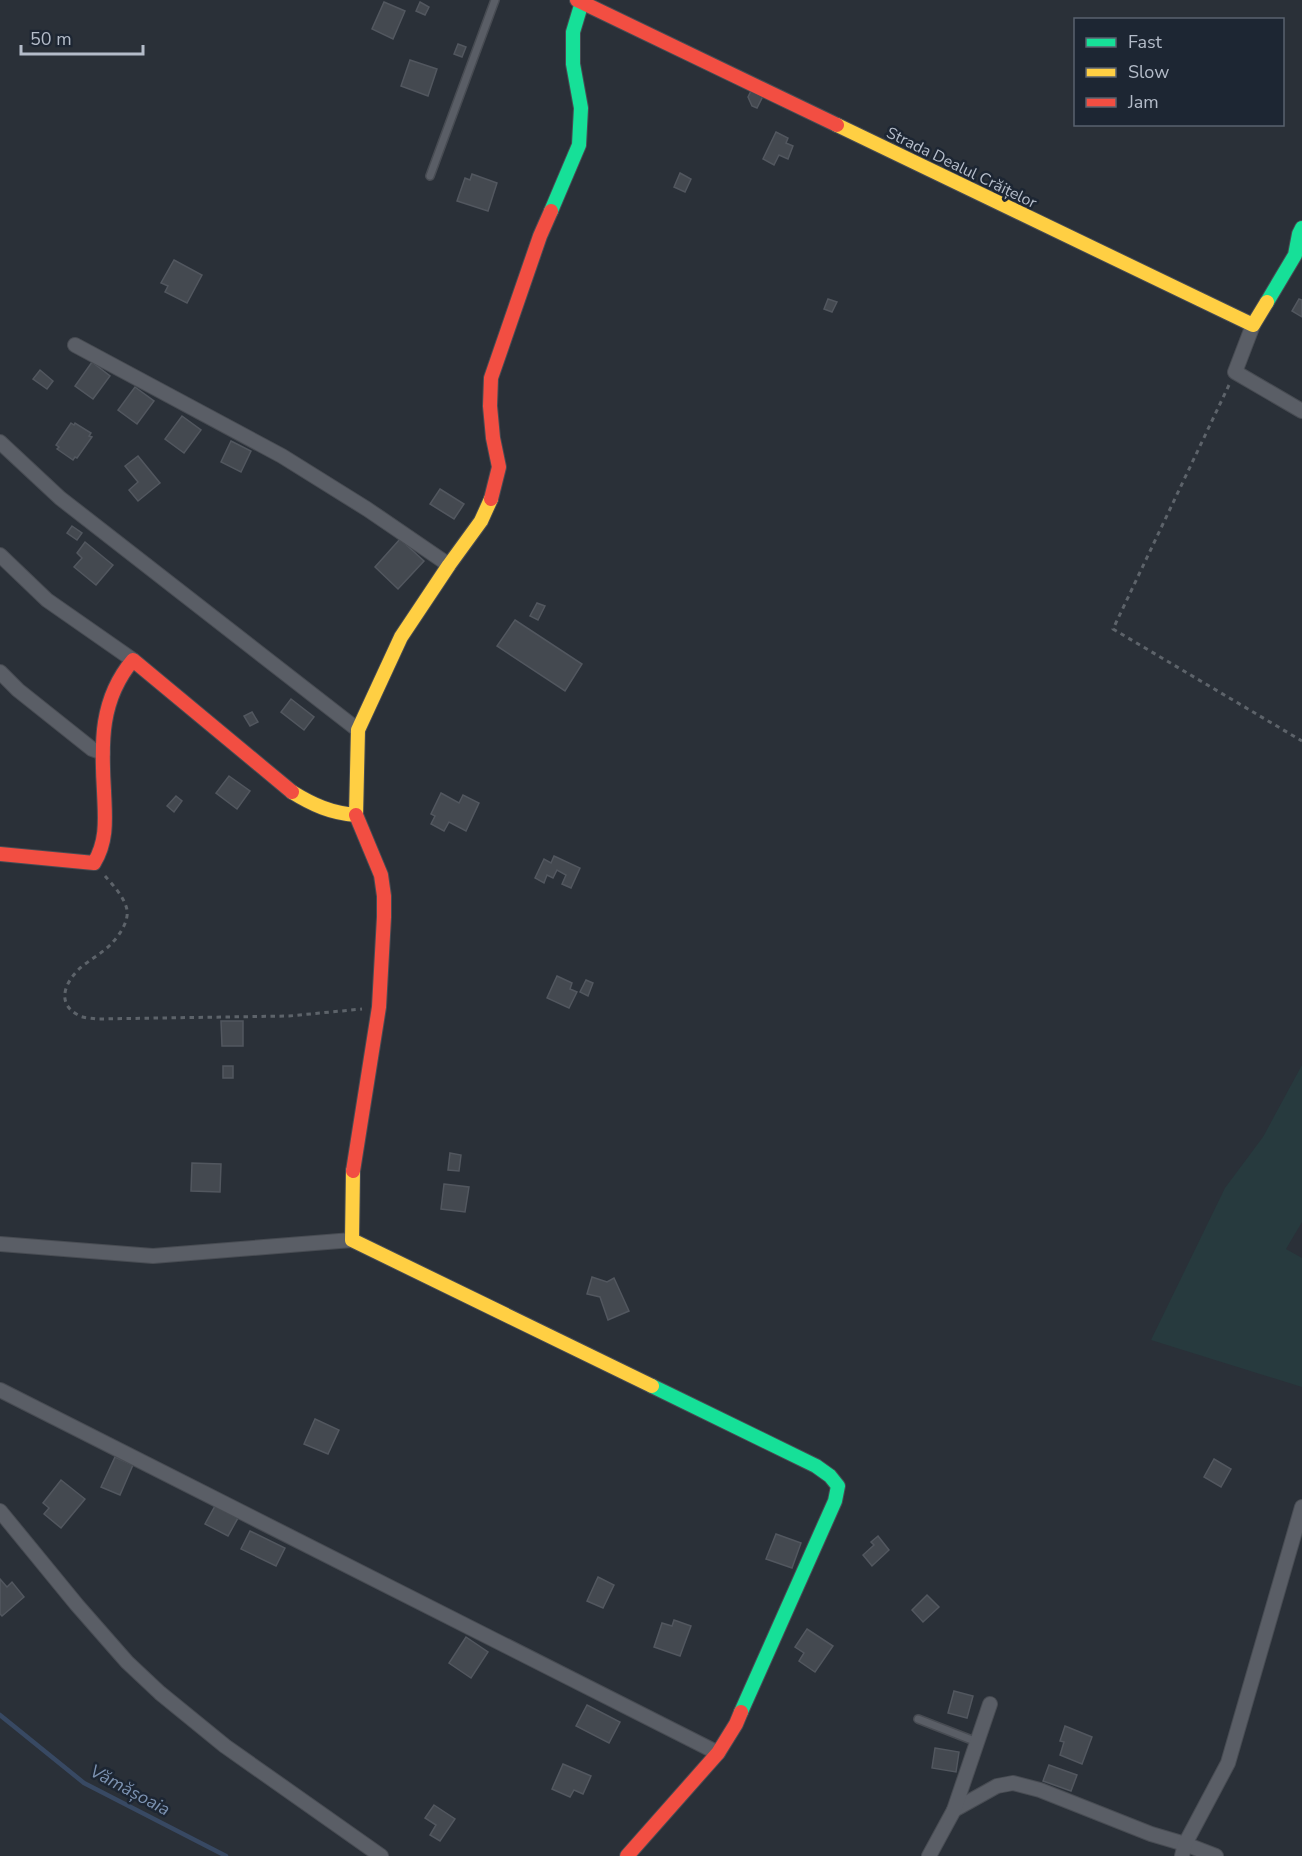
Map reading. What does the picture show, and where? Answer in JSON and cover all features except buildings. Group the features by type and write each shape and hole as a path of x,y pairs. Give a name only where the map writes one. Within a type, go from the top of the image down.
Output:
{"street":[{"name":"Strada Dealul Crăițelor","path":"579,1 1253,325"},
{"path":"352,1240 353,1172 379,1007 384,896 381,875 356,815 358,730 401,637 481,521 494,494 499,467 490,406 491,378 540,236 579,145 581,108 573,64 573,32 579,1"},
{"path":"1302,228 1299,234 1298,256 1253,325 1235,372 1302,411"},
{"path":"75,345 282,456 367,509 449,565"},
{"path":"0,442 60,498 358,730"},
{"path":"0,555 47,600 133,660 286,788 310,804 335,814 356,815"},
{"path":"0,854 94,863 102,852 106,831 103,753 107,711 114,686 133,660"},
{"path":"0,672 18,690 92,749 103,753"},
{"path":"0,1244 13,1247 153,1256 352,1240 816,1466 830,1476 838,1486 835,1501 736,1724 718,1754 627,1856"},
{"path":"0,1390 718,1754"},
{"path":"1184,1850 1228,1763 1302,1507"},
{"path":"0,1511 127,1662 160,1693 225,1746 381,1856"},
{"path":"929,1856 954,1810 990,1704"},
{"path":"954,1810 997,1786 1013,1783 1040,1790 1151,1834 1184,1850 1216,1856"}],"lane":[{"path":"430,176 495,0"},
{"path":"918,1719 977,1742"}],"path":[{"path":"1235,372 1113,629 1302,741"},
{"path":"94,863 112,884 128,911 124,926 112,943 80,969 66,988 64,996 66,1003 78,1016 96,1019 290,1016 379,1007"}],"green space":[{"path":"1302,1065 1302,1222 1286,1249 1302,1258 1302,1387 1151,1340 1225,1188 1263,1137"}],"waterway":[{"name":"Vămășoaia","path":"0,1715 84,1783 226,1856"}],"traffic: fast":[{"path":"551,211 579,145 581,108 573,64 573,32 582,2"},
{"path":"1267,302 1295,255 1302,228"},
{"path":"652,1386 816,1466 830,1476 838,1486 835,1501 741,1712"}],"traffic: slow":[{"path":"837,125 1253,325 1267,302"},
{"path":"292,792 322,808 356,815 358,730 401,637 481,521 491,499"},
{"path":"353,1171 352,1240 652,1386"}],"traffic: jam":[{"path":"577,0 837,125"},
{"path":"491,499 499,467 490,406 491,378 540,236 551,211"},
{"path":"0,854 94,863 102,846 105,828 103,756 105,722 114,690 133,660 292,792"},
{"path":"353,1171 379,1007 384,917 381,875 356,815"},
{"path":"627,1856 718,1753 741,1712"}]}
